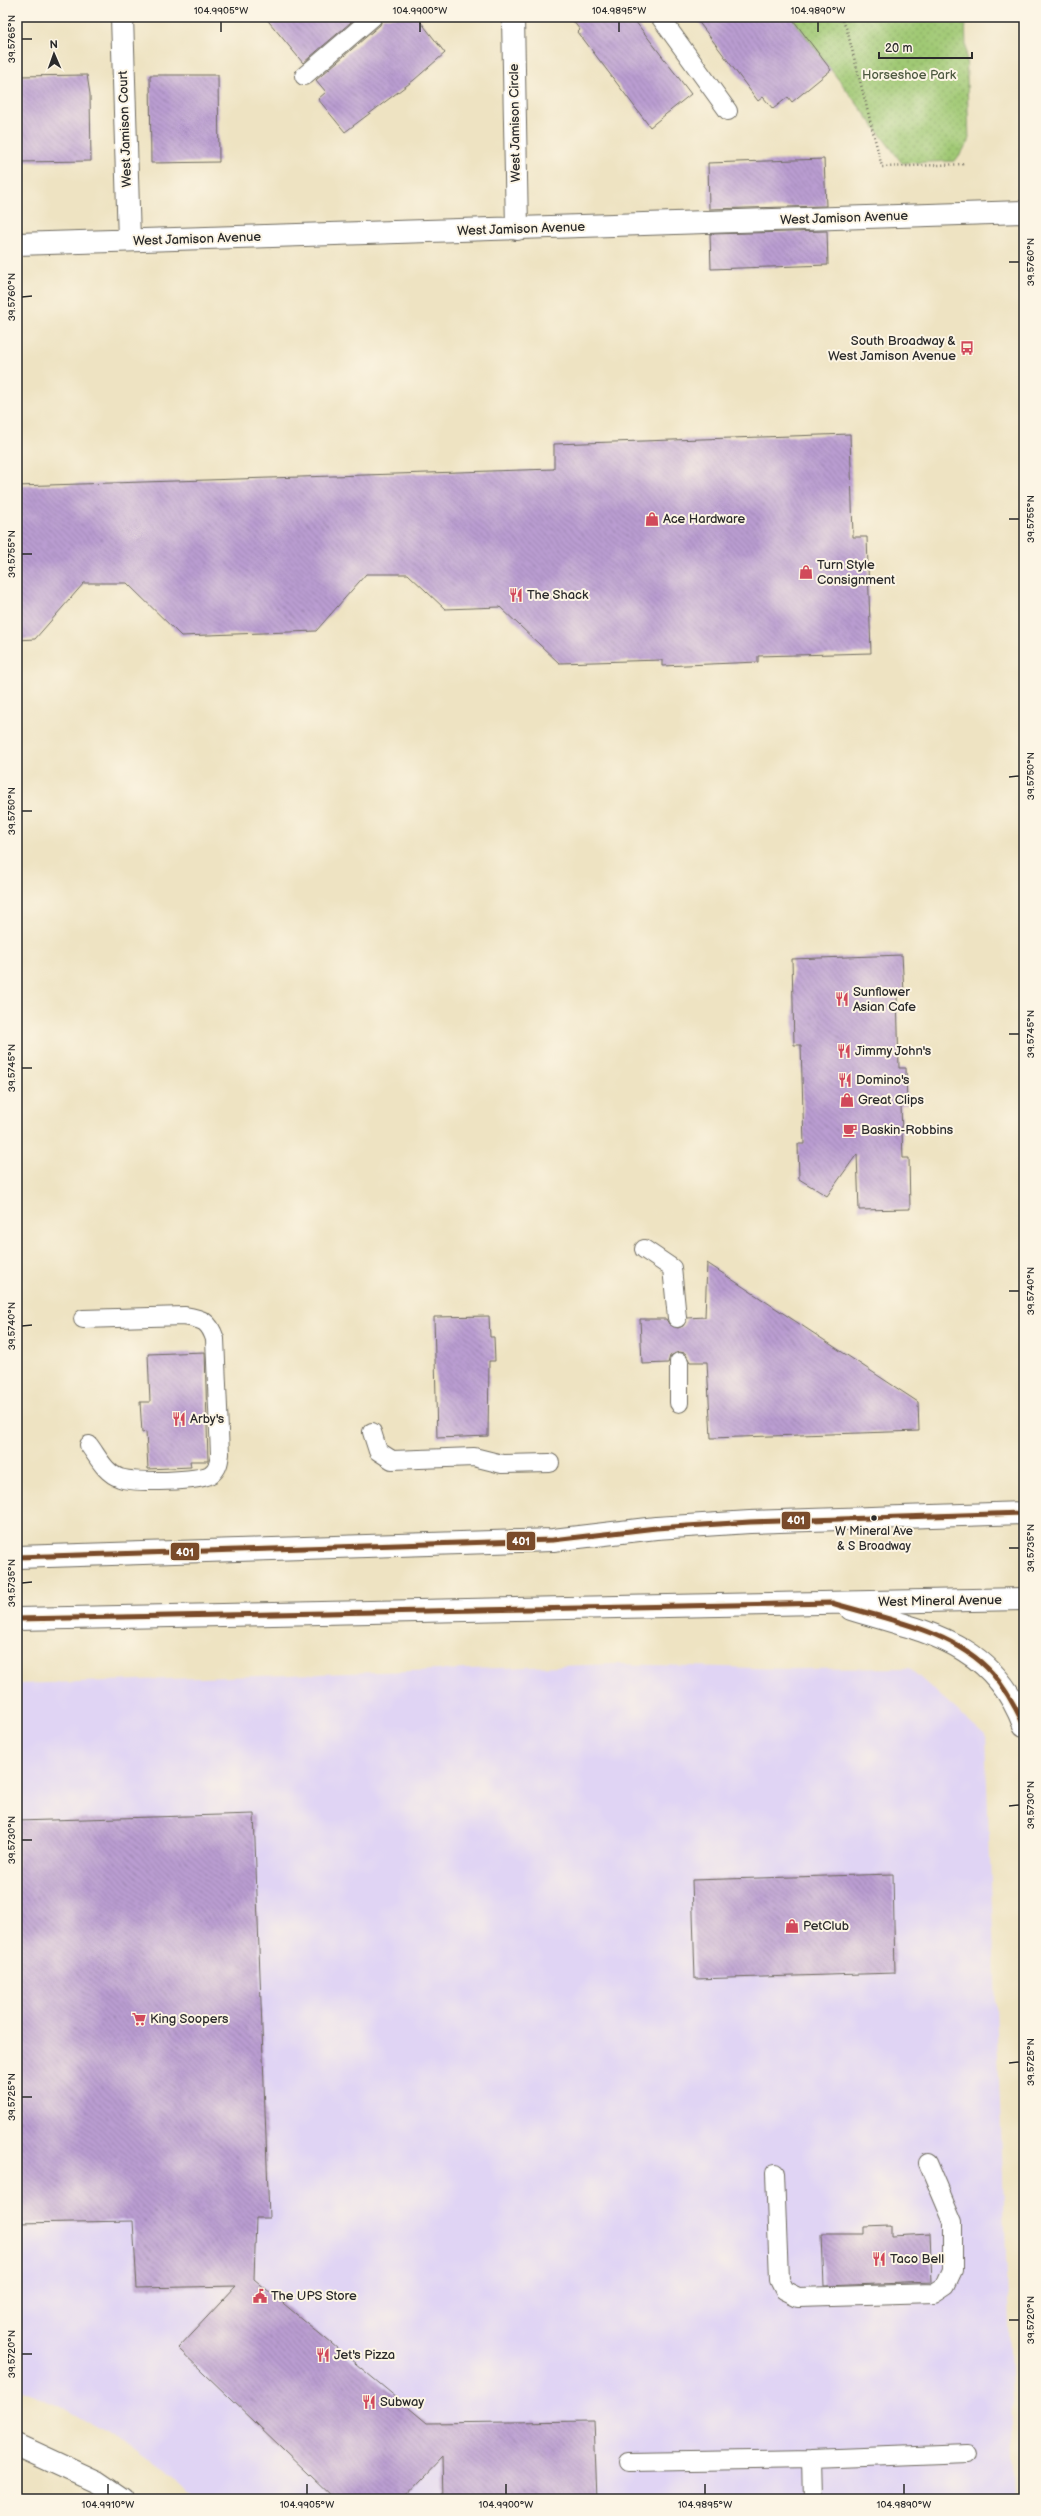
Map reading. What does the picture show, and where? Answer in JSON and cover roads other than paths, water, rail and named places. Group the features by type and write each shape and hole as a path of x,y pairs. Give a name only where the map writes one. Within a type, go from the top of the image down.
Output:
{"main road":[{"name":"West Jamison Court","path":"122,17 129,240"},
{"name":"West Jamison Circle","path":"513,17 517,230"},
{"name":"West Jamison Avenue","path":"17,244 517,230 1024,212"},
{"path":"17,1557 553,1540 656,1528 750,1522 1024,1514"},
{"name":"West Mineral Avenue","path":"17,1619 1024,1600"},
{"path":"832,1603 931,1634 970,1653 982,1662 1006,1689 1015,1704 1024,1725"},
{"path":"17,2445 97,2482 122,2499"}],"lane":[{"path":"304,76 374,17"},
{"path":"660,17 728,111"},
{"path":"644,1249 672,1268 677,1318"},
{"path":"83,1319 184,1316 200,1319 211,1327 215,1339 220,1454 219,1464 211,1474 200,1478 133,1481 119,1478 107,1471 89,1445"},
{"path":"679,1362 679,1403"},
{"path":"372,1432 378,1451 392,1460 474,1458 502,1464 550,1463"},
{"path":"775,2173 779,2280 784,2290 798,2296 934,2293 946,2285 953,2270 953,2222 928,2163"},
{"path":"629,2462 811,2459 968,2453"},
{"path":"811,2459 812,2499"}],"place":[{"name":"South Broadway & West Jamison Avenue","path":"967,348"},
{"name":"Ace Hardware","path":"652,519"},
{"name":"Turn Style Consignment","path":"806,572"},
{"name":"The Shack","path":"516,595"},
{"name":"Sunflower Asian Cafe","path":"842,999"},
{"name":"Jimmy John's","path":"844,1051"},
{"name":"Domino's","path":"845,1080"},
{"name":"Great Clips","path":"847,1100"},
{"name":"Baskin-Robbins","path":"850,1130"},
{"name":"Arby's","path":"179,1419"},
{"name":"W Mineral Ave & S Broadway","path":"874,1518"},
{"name":"PetClub","path":"792,1926"},
{"name":"King Soopers","path":"139,2019"},
{"name":"Taco Bell","path":"879,2259"},
{"name":"The UPS Store","path":"260,2296"},
{"name":"Jet's Pizza","path":"323,2355"},
{"name":"Subway","path":"369,2402"}],"park label":[{"name":"Horseshoe Park","path":"909,75"}]}
